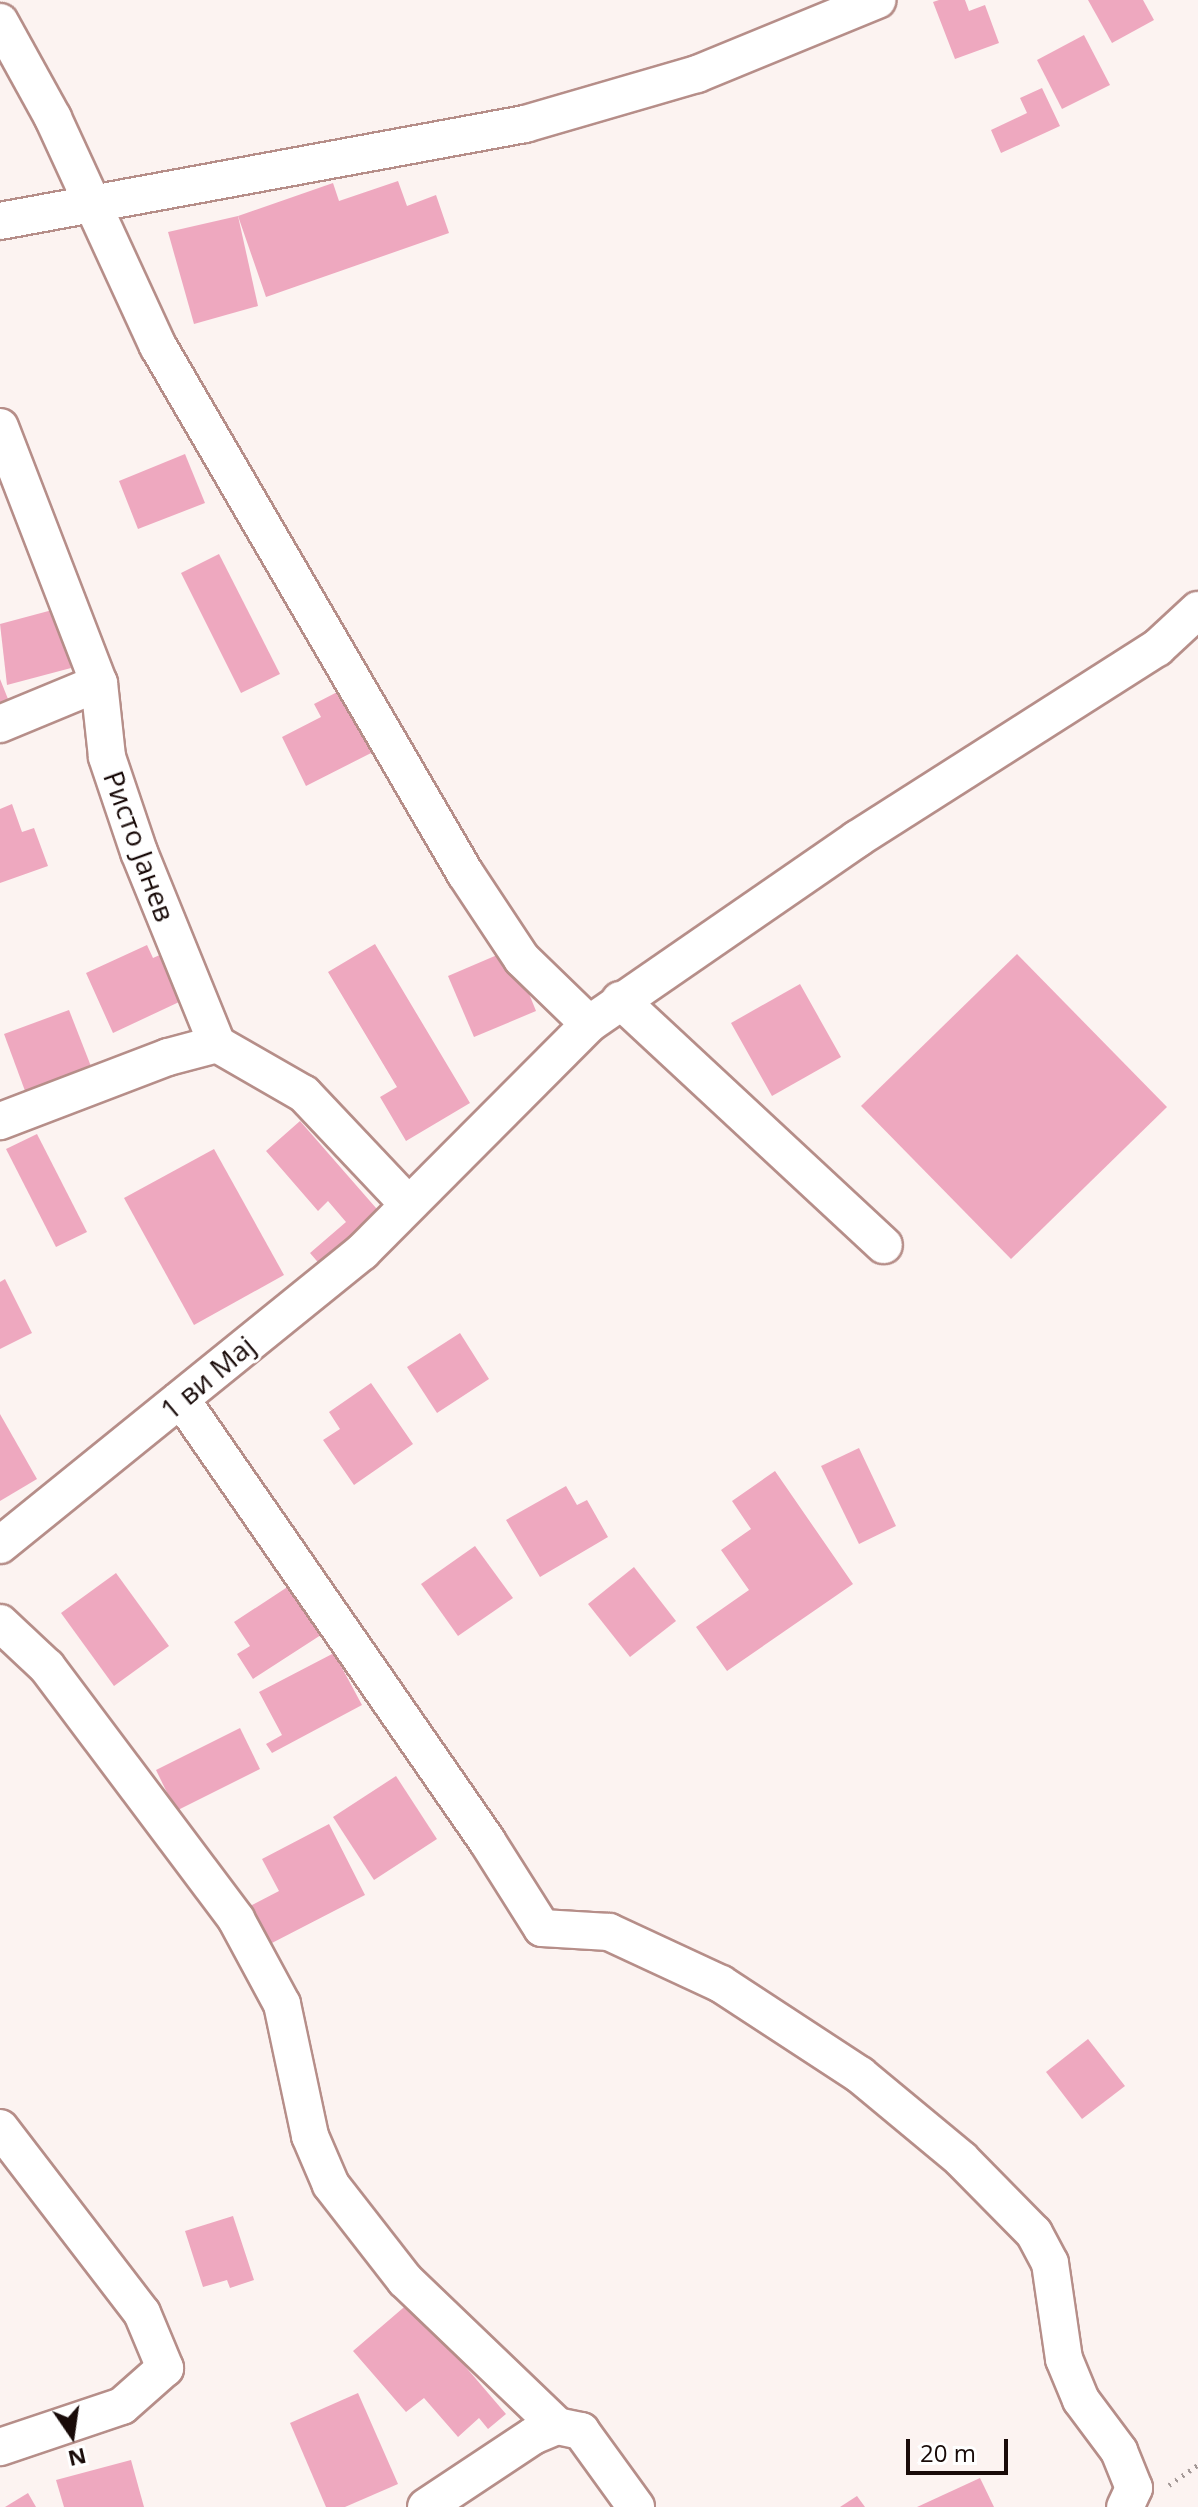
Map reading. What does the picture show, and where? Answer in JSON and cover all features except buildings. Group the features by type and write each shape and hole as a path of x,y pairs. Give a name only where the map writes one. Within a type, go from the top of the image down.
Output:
{"street":[{"path":"0,221 525,124 627,98 772,47 877,0"},
{"path":"0,22 93,206 158,346 365,694 465,873 522,959 589,1024"},
{"name":"Ристо Јанев","path":"0,427 99,683 107,757 139,852 217,1044"},
{"name":"1 ви Мај","path":"0,1545 362,1252 407,1203 589,1024 857,839 1157,648 1198,610"},
{"path":"0,724 99,683"},
{"path":"620,1000 884,1245"},
{"path":"0,1121 168,1057 217,1044 304,1094 407,1203"},
{"path":"181,1399 487,1841 542,1928 609,1932 721,1984 860,2075 961,2159 1034,2233 1050,2263 1064,2359 1081,2400 1119,2451 1134,2488 1125,2507"},
{"path":"0,1623 47,1667 236,1919 282,2004 310,2136 331,2185 405,2280 557,2426 581,2431 636,2507"},
{"path":"0,2128 142,2313 165,2368 122,2406 0,2447"},
{"path":"426,2507 533,2436 557,2426"}]}
